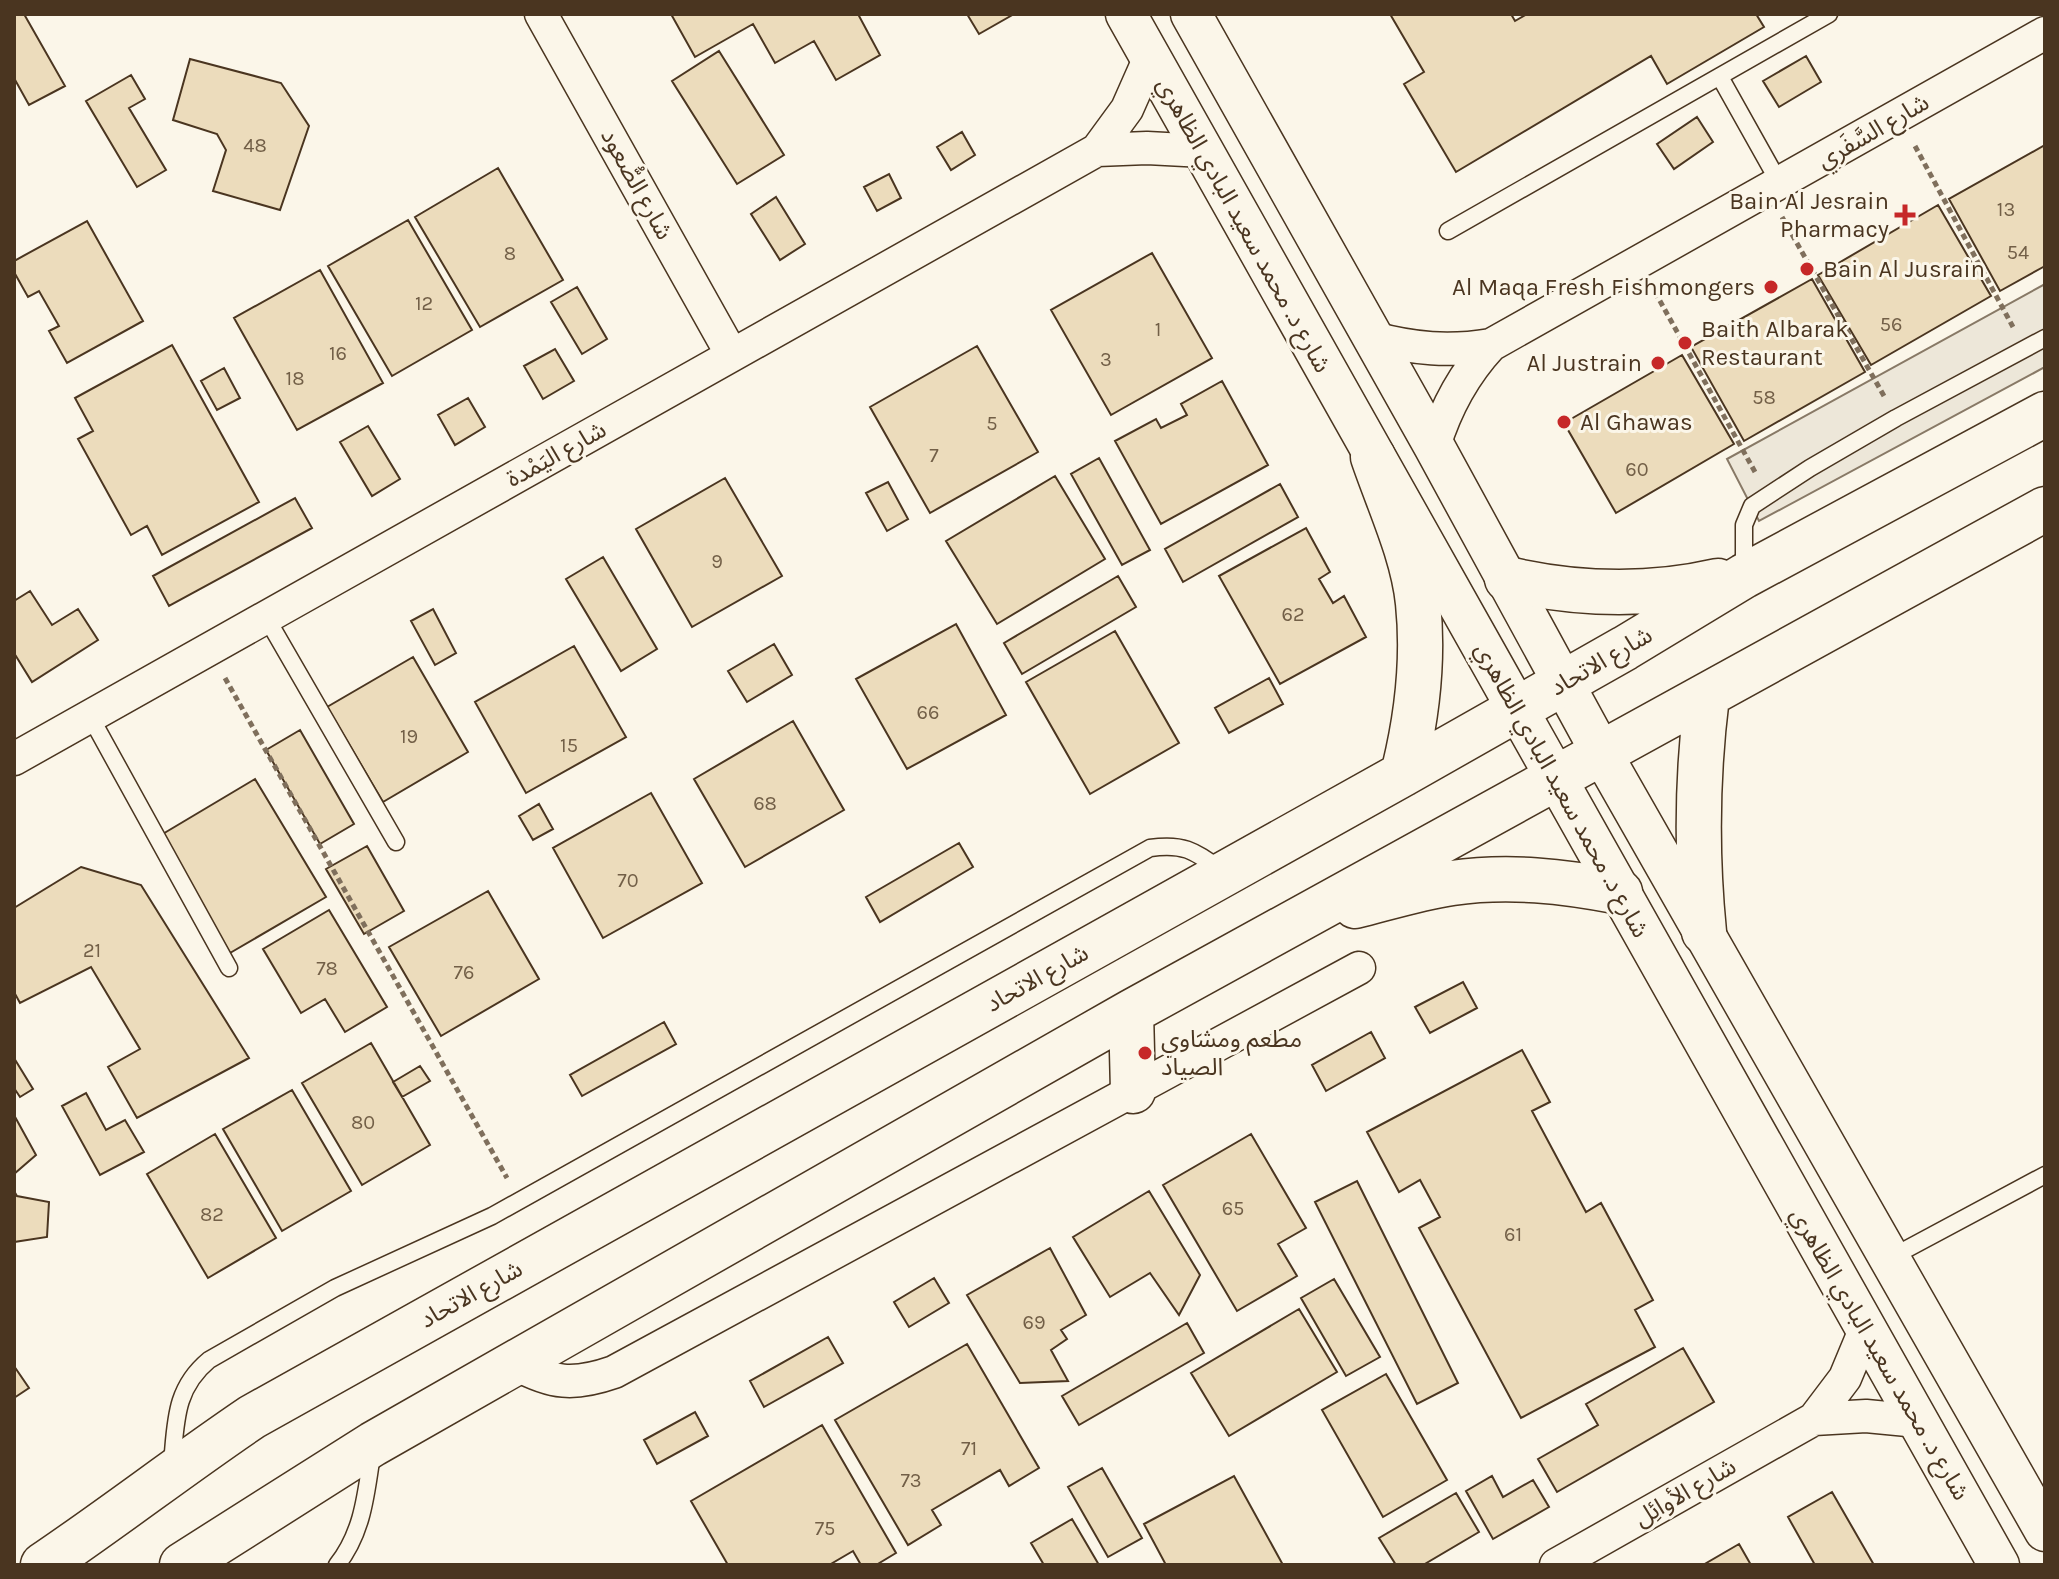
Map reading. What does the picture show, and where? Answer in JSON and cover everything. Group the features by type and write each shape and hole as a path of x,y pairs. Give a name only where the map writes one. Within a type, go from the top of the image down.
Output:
{"main road":[{"name":"شارع الاتحاد","path":"43,1565 252,1417 321,1377 1403,774 1625,648 1744,576 2045,414"},
{"path":"1373,457 1410,563 1418,602 1420,678 1413,732 1403,774"},
{"path":"182,1565 373,1444 1131,1012 2045,509"},
{"path":"1507,579 1538,586 1600,592 1649,592 1744,576"},
{"path":"1704,932 1699,884 1697,790 1707,696"},
{"path":"1302,918 1449,883 1481,880 1513,878 1567,882 1620,892"},
{"path":"1131,1012 1133,1091"}],"street":[{"name":"شارع الصُّعود","path":"541,14 732,355"},
{"name":"شارع د. محمد سعيد البادي الظاهري","path":"1126,14 1999,1565"},
{"path":"1191,14 1434,446 1602,754 2045,1531"},
{"name":"شارع السَّفَري","path":"1373,338 1431,350 1462,350 1491,345 2045,33"},
{"name":"شارع اليَمْدة","path":"14,759 1097,150 1127,109 1150,57"},
{"name":"شارع اليَمْدة","path":"1097,150 1147,148 1204,151"},
{"name":"شارع السَّفَري","path":"1434,446 1455,391 1491,345"},
{"path":"514,1363 537,1376 563,1382 589,1381 614,1372 1359,968"},
{"name":"شارع الأوائِل","path":"1556,1565 1814,1419 1845,1378 1865,1330"},
{"name":"شارع الأوائِل","path":"1814,1419 1866,1416 1918,1421"}],"lane":[{"path":"1448,231 1829,14"},
{"path":"1720,77 1774,188"},
{"path":"1744,576 1744,525 1752,506 1896,418 2045,338"},
{"path":"266,617 396,842"},
{"path":"90,716 229,968"},
{"path":"172,1473 176,1416 181,1397 192,1377 209,1360 303,1304 445,1239 519,1200 1142,851 1168,845 1180,846 1193,851 1225,873"},
{"path":"1890,1258 2045,1175"},
{"path":"337,1565 355,1537 362,1518 373,1444"}],"path":[{"path":"1899,117 2025,349"},
{"path":"1774,188 1896,418"},
{"path":"1639,263 1767,495"},
{"path":"209,650 519,1200"}],"shaded area":[{"path":"2045,284 2045,367 1759,521 1727,459"}],"building":[{"path":"14,14 24,14 65,86 29,105 14,78"},
{"path":"671,14 858,14 880,55 836,80 814,41 775,63 753,24 695,57"},
{"path":"967,14 1014,14 979,34"},
{"path":"1390,14 1511,14 1515,21 1527,14 1756,14 1764,27 1667,84 1651,56 1456,172 1404,84 1424,72"},
{"path":"719,51 784,155 737,184 672,81"},
{"path":"1806,56 1821,82 1779,107 1763,81"},
{"path":"190,59 281,83 309,126 280,210 213,191 226,150 217,134 173,120"},
{"path":"131,75 145,99 129,108 166,170 137,187 86,101"},
{"path":"1697,117 1713,142 1674,169 1657,144"},
{"path":"962,132 975,155 951,170 937,147"},
{"path":"2045,145 2045,266 2000,291 1949,199"},
{"path":"498,168 563,280 480,327 415,217"},
{"path":"889,174 901,198 877,211 864,187"},
{"path":"776,197 805,244 780,260 751,214"},
{"path":"1938,205 1991,296 1871,365 1818,275"},
{"path":"408,220 472,330 392,376 328,266"},
{"path":"87,221 143,321 67,363 49,331 59,326 39,291 28,297 14,272 14,261"},
{"path":"1152,253 1212,358 1111,415 1051,310"},
{"path":"320,270 383,383 297,430 234,318"},
{"path":"1812,279 1865,372 1744,441 1691,347"},
{"path":"577,287 607,339 582,354 551,302"},
{"path":"172,345 259,502 162,555 147,526 131,535 78,439 93,431 75,398"},
{"path":"977,346 1038,452 930,513 870,407"},
{"path":"555,349 574,381 543,399 524,366"},
{"path":"1682,355 1734,444 1616,513 1564,423"},
{"path":"224,368 240,398 217,410 201,381"},
{"path":"1222,381 1268,465 1161,524 1115,441 1156,419 1161,428 1187,415 1181,404"},
{"path":"468,398 485,427 455,445 438,415"},
{"path":"368,426 400,479 372,496 340,442"},
{"path":"1099,458 1150,550 1122,565 1071,474"},
{"path":"1055,476 1105,559 997,624 946,541"},
{"path":"725,478 782,576 692,627 636,529"},
{"path":"888,482 908,519 887,531 866,493"},
{"path":"1280,484 1298,517 1183,582 1165,549"},
{"path":"295,498 312,528 169,606 153,576"},
{"path":"1306,528 1330,572 1319,579 1333,603 1344,596 1366,637 1280,684 1219,576"},
{"path":"603,557 657,649 621,671 566,579"},
{"path":"1118,576 1136,607 1022,674 1004,643"},
{"path":"30,591 52,625 78,609 98,640 32,682 14,653 14,601"},
{"path":"433,609 456,653 435,665 411,621"},
{"path":"956,624 1006,715 907,769 856,679"},
{"path":"1115,631 1179,743 1090,794 1026,682"},
{"path":"774,644 792,675 747,702 728,671"},
{"path":"574,646 626,737 526,793 475,702"},
{"path":"413,657 468,752 383,802 327,707"},
{"path":"1269,678 1283,704 1229,733 1215,708"},
{"path":"793,721 844,810 745,867 694,779"},
{"path":"300,730 354,824 320,844 266,750"},
{"path":"255,779 326,897 230,953 161,835"},
{"path":"651,793 702,883 603,938 553,848"},
{"path":"539,804 553,829 533,840 519,816"},
{"path":"959,843 973,867 880,922 866,897"},
{"path":"367,846 404,911 364,934 326,869"},
{"path":"81,867 141,885 249,1058 137,1118 108,1067 140,1049 91,967 20,1003 14,992 14,908"},
{"path":"488,891 539,979 441,1036 389,947"},
{"path":"329,910 387,1007 345,1032 325,999 301,1013 263,949"},
{"path":"1463,982 1477,1008 1430,1033 1415,1007"},
{"path":"664,1022 676,1044 582,1096 570,1075"},
{"path":"1371,1032 1385,1058 1326,1091 1312,1065"},
{"path":"371,1043 430,1145 362,1185 302,1083"},
{"path":"1522,1050 1550,1102 1532,1111 1586,1212 1601,1203 1653,1300 1635,1310 1655,1347 1521,1418 1419,1228 1440,1217 1420,1180 1399,1192 1367,1132"},
{"path":"14,1058 33,1089 20,1097 14,1088"},
{"path":"420,1066 430,1081 402,1097 393,1082"},
{"path":"292,1090 351,1191 282,1231 223,1129"},
{"path":"86,1093 106,1130 125,1120 144,1152 100,1175 62,1106"},
{"path":"14,1115 36,1155 14,1174"},
{"path":"215,1134 276,1238 208,1278 147,1174"},
{"path":"1251,1134 1306,1228 1278,1244 1297,1276 1237,1311 1163,1185"},
{"path":"1357,1181 1458,1383 1417,1404 1315,1202"},
{"path":"14,1191 17,1196 49,1202 47,1237 14,1242"},
{"path":"1149,1191 1200,1275 1179,1315 1150,1273 1110,1297 1073,1237"},
{"path":"1050,1248 1086,1315 1061,1330 1067,1339 1051,1350 1068,1381 1020,1383 967,1295"},
{"path":"934,1278 949,1303 909,1327 894,1302"},
{"path":"1334,1279 1380,1357 1346,1376 1301,1298"},
{"path":"1299,1309 1337,1372 1229,1436 1191,1373"},
{"path":"1187,1323 1204,1353 1079,1425 1062,1396"},
{"path":"828,1337 843,1363 764,1407 750,1381"},
{"path":"967,1344 1039,1468 1009,1486 1000,1470 932,1510 941,1525 908,1545 835,1420"},
{"path":"1683,1348 1714,1402 1557,1492 1538,1459 1598,1425 1586,1404"},
{"path":"14,1366 29,1388 14,1398"},
{"path":"1386,1374 1447,1480 1383,1517 1322,1410"},
{"path":"695,1412 708,1436 657,1464 644,1440"},
{"path":"822,1425 896,1553 876,1565 861,1565 853,1551 829,1565 728,1565 691,1501"},
{"path":"1102,1468 1142,1538 1108,1557 1068,1487"},
{"path":"1234,1476 1283,1565 1166,1565 1144,1524"},
{"path":"1492,1476 1503,1497 1533,1480 1549,1507 1493,1539 1466,1491"},
{"path":"1832,1492 1874,1565 1815,1565 1788,1517"},
{"path":"1456,1493 1479,1532 1423,1565 1396,1565 1379,1538"},
{"path":"1072,1519 1099,1565 1044,1565 1031,1543"},
{"path":"1739,1544 1751,1565 1703,1565"}],"place":[{"name":"Bain Al Jesrain Pharmacy","path":"1905,215"},
{"name":"Bain Al Jusrain","path":"1807,269"},
{"name":"Al Maqa Fresh Fishmongers","path":"1771,287"},
{"name":"Baith Albarak Restaurant","path":"1685,343"},
{"name":"Al Justrain","path":"1658,363"},
{"name":"Al Ghawas","path":"1564,422"},
{"name":"مطعم ومشاوي الصياد","path":"1145,1053"}]}
